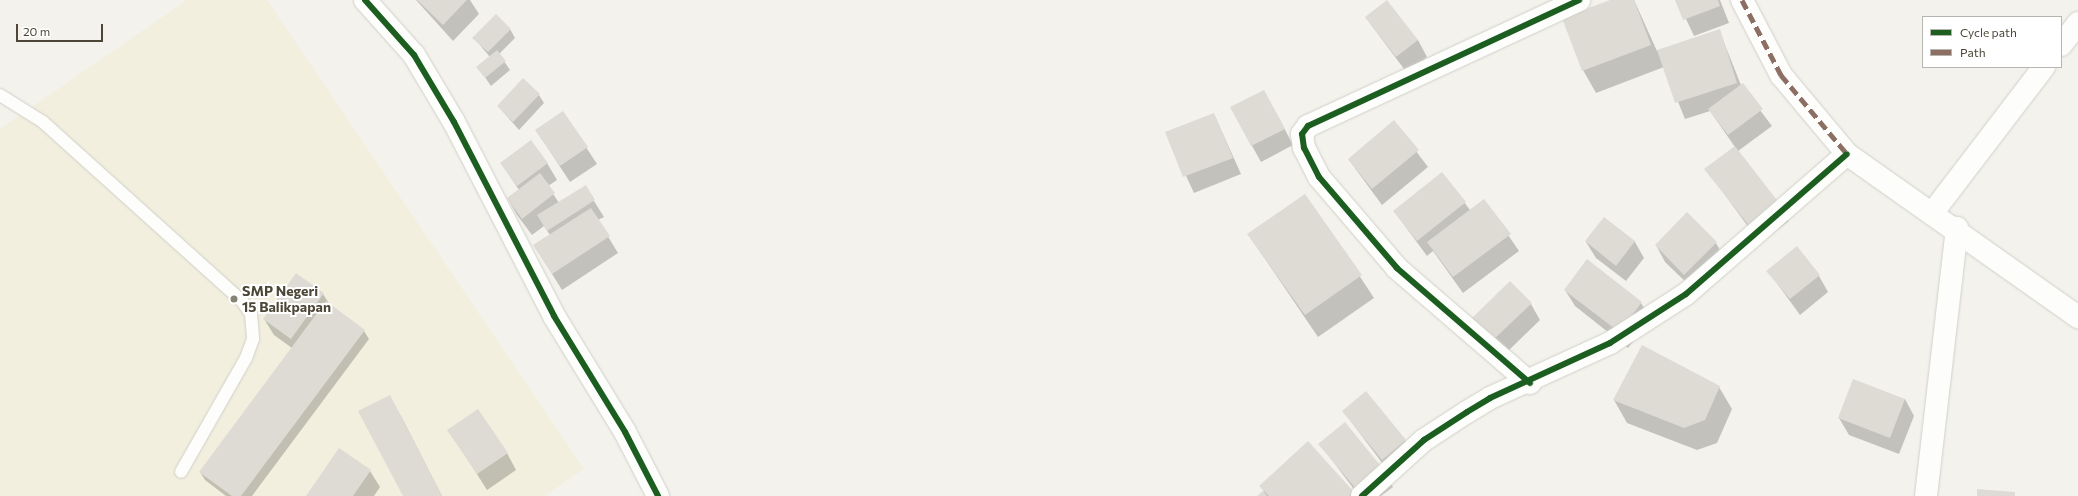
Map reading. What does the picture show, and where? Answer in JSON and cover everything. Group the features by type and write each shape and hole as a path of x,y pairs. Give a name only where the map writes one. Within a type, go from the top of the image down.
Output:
{"street":[{"path":"365,0 414,55 454,122 550,309 625,432 658,496"},
{"path":"1530,382 1397,268 1319,177 1304,148 1302,134 1308,126 1579,0"},
{"path":"1742,0 1781,75 1847,154 1957,228 2078,317"},
{"path":"2062,44 2078,23"},
{"path":"1932,212 2043,68"},
{"path":"1362,496 1381,489 1424,440 1467,412 1490,398 1530,382 1610,343 1686,294 1847,154"},
{"path":"1926,496 1957,228"}],"lane":[{"path":"0,95 43,122 242,301 251,314 253,339 246,358 181,472"}],"shaded area":[{"name":"SMP Negeri 15 Balikpapan","path":"187,0 267,0 584,469 544,496 0,496 0,129"}],"building":[{"path":"417,0 467,0 443,25"},
{"path":"1387,0 1418,40 1396,57 1365,17"},
{"path":"1610,0 1634,0 1651,45 1582,71 1562,18"},
{"path":"1675,0 1718,0 1720,6 1683,20"},
{"path":"496,14 511,29 488,52 472,38"},
{"path":"1720,29 1737,83 1675,103 1657,50"},
{"path":"497,50 506,61 485,78 476,67"},
{"path":"523,78 540,94 513,122 497,106"},
{"path":"1743,83 1763,109 1728,135 1708,109"},
{"path":"1264,90 1285,129 1251,146 1230,107"},
{"path":"563,111 588,147 560,166 535,130"},
{"path":"1214,113 1233,158 1183,177 1165,132"},
{"path":"1394,120 1419,150 1372,189 1348,159"},
{"path":"531,140 548,163 517,186 500,163"},
{"path":"1735,146 1780,204 1750,227 1704,169"},
{"path":"1442,172 1466,202 1417,241 1393,211"},
{"path":"540,173 555,193 522,219 507,198"},
{"path":"586,185 595,200 547,231 537,215"},
{"path":"1305,194 1362,275 1305,315 1247,234"},
{"path":"1484,199 1511,234 1453,277 1427,242"},
{"path":"591,208 610,236 552,274 533,245"},
{"path":"1687,212 1717,242 1684,275 1655,245"},
{"path":"1604,217 1635,241 1616,266 1585,241"},
{"path":"1797,246 1820,275 1790,299 1766,271"},
{"path":"1587,259 1642,302 1619,332 1564,290"},
{"path":"296,273 324,293 291,339 263,319"},
{"path":"1510,281 1532,303 1493,340 1472,318"},
{"name":"SMP Negeri 15 Balikpapan","path":"326,301 365,330 241,496 232,496 199,472"},
{"path":"1642,345 1720,386 1705,420 1684,428 1613,400"},
{"path":"1853,379 1905,399 1890,438 1838,418"},
{"path":"1366,391 1406,440 1382,460 1342,411"},
{"path":"390,395 442,496 403,496 358,411"},
{"path":"478,409 508,453 477,474 447,430"},
{"path":"1345,422 1384,470 1358,491 1318,444"},
{"path":"1308,441 1354,492 1349,496 1269,496 1259,486"},
{"path":"339,448 371,470 353,496 306,496"},
{"path":"1977,489 2015,492 2015,496 1977,496"},
{"path":"1263,491 1267,496 1257,496"}],"marked path":[{"path":"1742,0 1781,75 1847,154"}],"cycle path":[{"path":"365,0 414,55 454,122 554,316 625,432 658,496"},
{"path":"1530,383 1397,268 1319,177 1304,148 1302,134 1308,126 1579,0"},
{"path":"1362,496 1424,440 1467,412 1490,398 1610,343 1686,294 1847,154"}],"place":[{"name":"SMP Negeri 15 Balikpapan","path":"234,299"}]}
